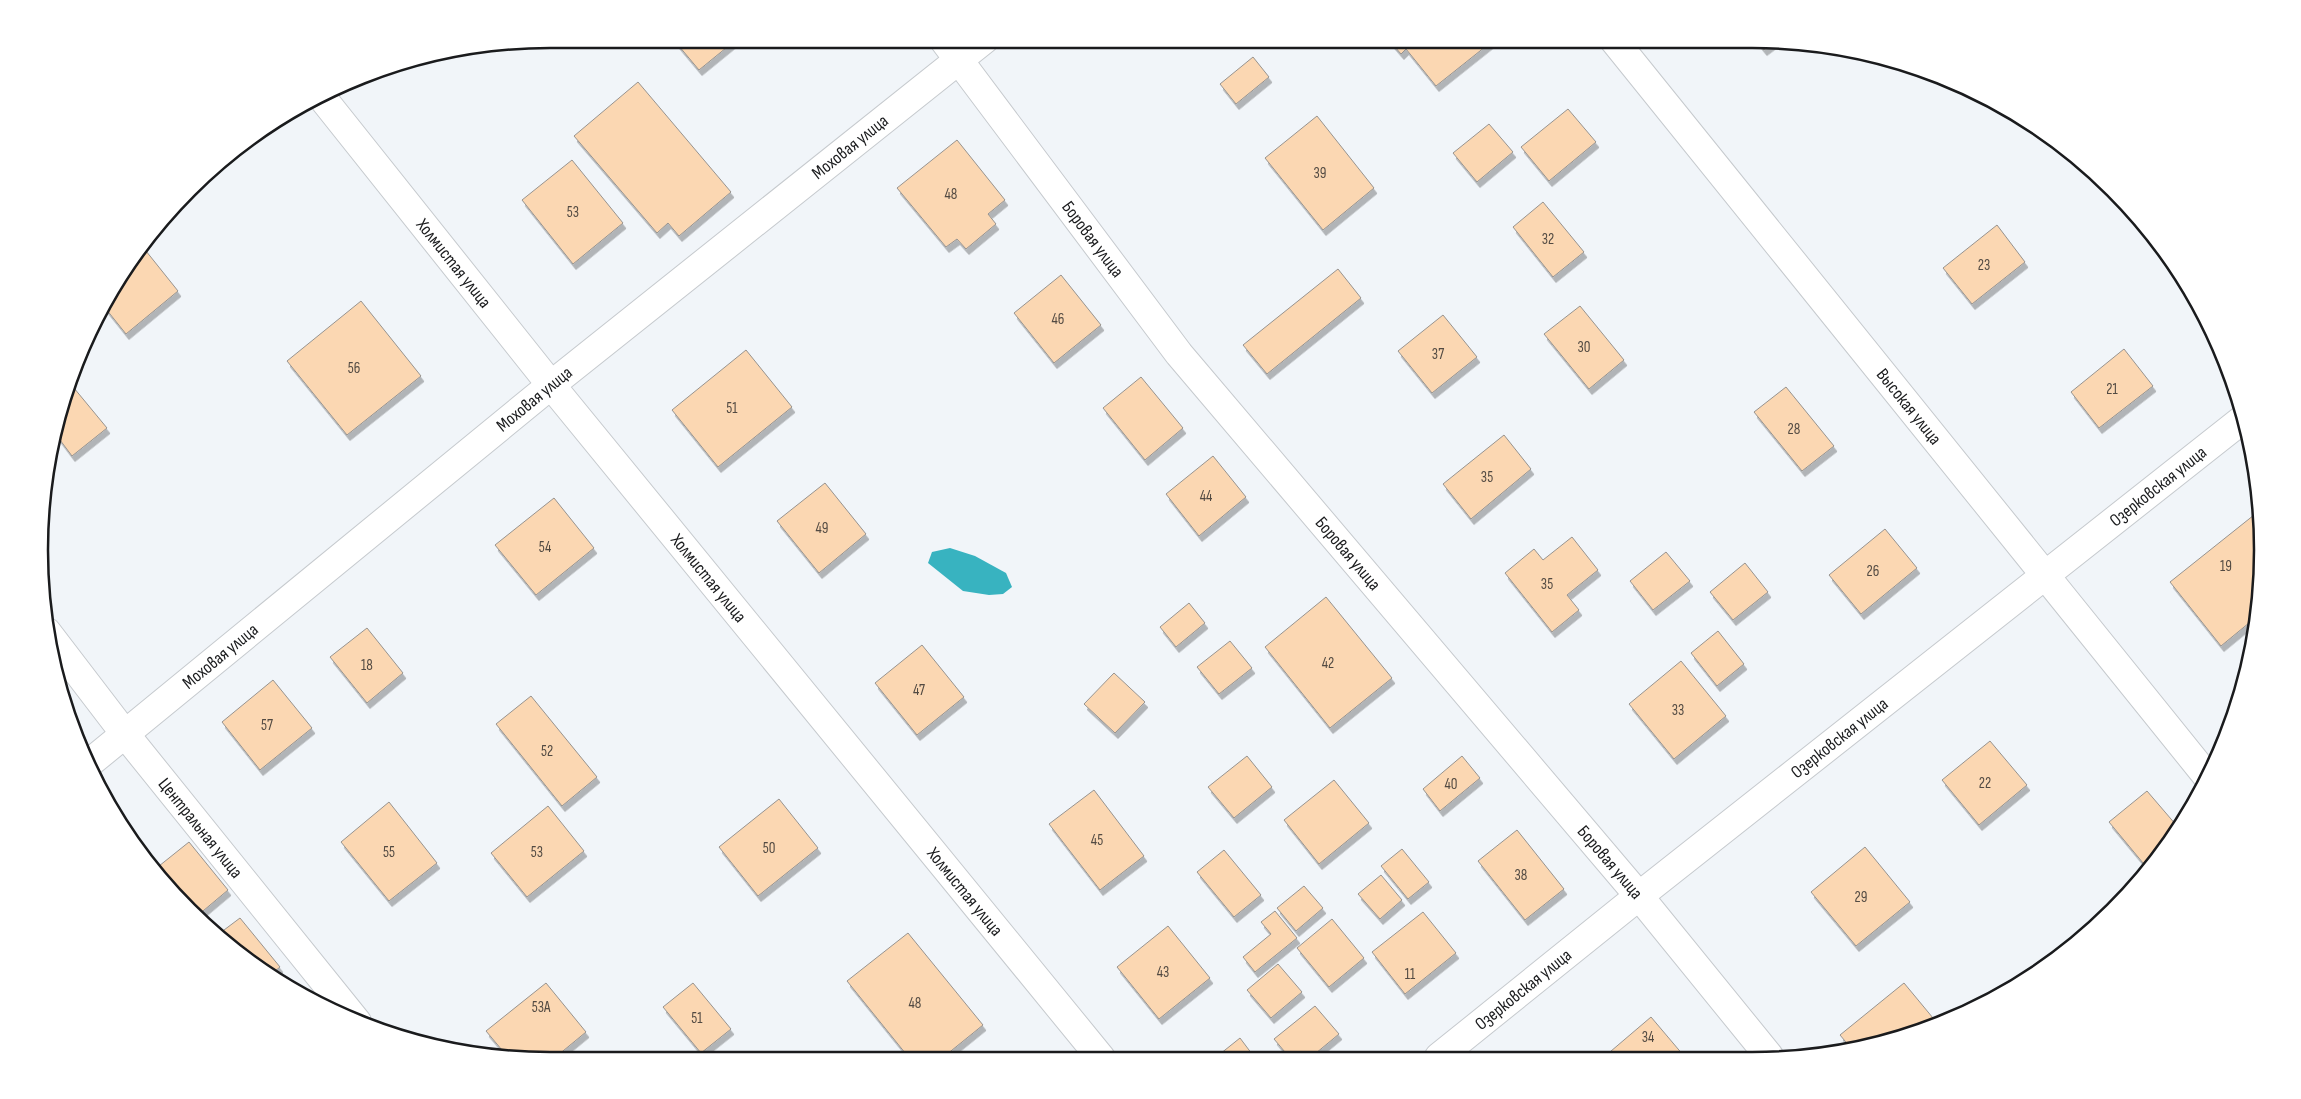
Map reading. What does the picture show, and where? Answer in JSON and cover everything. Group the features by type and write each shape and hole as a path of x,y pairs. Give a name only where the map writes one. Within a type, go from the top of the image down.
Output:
{"street":[{"name":"Высокая улица","path":"1620,48 2203,771"},
{"name":"Моховая улица","path":"94,760 551,385 952,49"},
{"name":"Боровая улица","path":"952,49 1180,354 1639,896 1765,1051"},
{"name":"Холмистая улица","path":"324,101 551,385 1096,1052"},
{"name":"Озерковская улица","path":"1445,1052 1639,896 2237,424"},
{"name":"Центральная улица","path":"57,645 125,734 346,1008"}],"water":[{"path":"950,548 975,556 1006,573 1012,587 1003,594 989,595 963,591 928,563 932,552"}],"building":[{"path":"681,48 726,48 699,70"},
{"path":"1396,48 1484,48 1436,86 1406,49 1401,54"},
{"path":"1253,57 1269,77 1236,104 1220,84"},
{"path":"638,82 731,192 679,236 668,223 657,233 574,136"},
{"path":"1568,109 1596,142 1549,181 1521,147"},
{"path":"1317,116 1374,188 1323,230 1265,158"},
{"path":"1489,124 1513,152 1477,182 1453,153"},
{"path":"957,140 1005,200 988,214 996,224 966,249 957,239 946,247 897,188"},
{"path":"572,160 623,223 573,264 522,200"},
{"path":"1543,202 1584,252 1553,277 1513,227"},
{"path":"1997,225 2025,262 1972,304 1943,268"},
{"path":"146,251 178,291 126,334 108,311"},
{"path":"1338,269 1361,298 1267,374 1243,345"},
{"path":"1061,275 1101,325 1054,363 1014,313"},
{"path":"361,301 421,376 347,435 287,361"},
{"path":"1580,306 1624,360 1589,389 1544,334"},
{"path":"1443,315 1477,357 1432,393 1398,351"},
{"path":"2124,349 2153,386 2099,428 2071,392"},
{"path":"746,350 792,407 718,467 672,410"},
{"path":"1141,377 1183,428 1145,460 1103,408"},
{"path":"1786,387 1834,446 1802,471 1754,412"},
{"path":"74,388 107,428 72,456 60,440"},
{"path":"1504,435 1531,469 1471,519 1443,484"},
{"path":"1213,456 1246,497 1199,536 1166,494"},
{"path":"825,483 866,534 819,573 777,521"},
{"path":"554,498 594,548 536,595 495,545"},
{"path":"2252,517 2252,582 2248,624 2221,646 2170,582"},
{"path":"1885,529 1917,568 1861,614 1829,575"},
{"path":"1572,537 1598,570 1567,595 1579,610 1552,632 1505,573 1534,549 1543,560"},
{"path":"1666,552 1690,581 1653,610 1630,581"},
{"path":"1745,563 1768,592 1733,620 1710,592"},
{"path":"1326,597 1392,678 1330,728 1265,647"},
{"path":"1189,603 1205,623 1176,647 1160,627"},
{"path":"367,628 403,673 367,703 330,657"},
{"path":"1718,631 1744,664 1717,686 1691,653"},
{"path":"1230,641 1252,668 1219,694 1197,667"},
{"path":"922,645 964,697 917,735 875,683"},
{"path":"1681,661 1726,716 1674,759 1629,704"},
{"path":"1114,673 1145,702 1115,733 1084,704"},
{"path":"273,680 312,728 260,770 222,722"},
{"path":"531,696 597,777 562,806 496,724"},
{"path":"1990,741 2027,785 1979,825 1942,780"},
{"path":"1247,756 1272,787 1234,818 1208,787"},
{"path":"1462,756 1480,778 1440,811 1423,789"},
{"path":"1334,780 1369,823 1319,864 1284,820"},
{"path":"1094,790 1144,856 1100,890 1049,824"},
{"path":"2147,791 2173,821 2143,863 2109,822"},
{"path":"779,799 818,848 758,896 719,847"},
{"path":"389,802 437,863 389,901 341,842"},
{"path":"548,806 584,851 527,897 491,853"},
{"path":"1517,830 1564,889 1525,920 1478,861"},
{"path":"189,842 228,890 203,911 160,865"},
{"path":"1865,847 1910,902 1856,946 1811,892"},
{"path":"1402,849 1429,882 1408,899 1381,866"},
{"path":"1224,850 1261,895 1234,917 1197,872"},
{"path":"1381,875 1402,900 1380,919 1358,894"},
{"path":"1304,886 1323,908 1296,931 1277,908"},
{"path":"1275,911 1297,938 1255,972 1243,957 1271,934 1261,922"},
{"path":"1423,912 1456,953 1405,994 1372,952"},
{"path":"240,918 280,967 276,970 271,967 223,931"},
{"path":"1332,919 1364,958 1329,987 1297,948"},
{"path":"1168,926 1210,978 1159,1019 1117,967"},
{"path":"908,933 983,1025 950,1052 904,1052 847,981"},
{"path":"1278,964 1302,992 1271,1018 1247,990"},
{"path":"546,983 586,1032 562,1052 550,1052 501,1049 486,1031"},
{"path":"693,983 731,1029 700,1052 663,1007"},
{"path":"1904,983 1933,1017 1913,1025 1849,1042 1846,1042 1840,1035"},
{"path":"1315,1006 1339,1034 1317,1052 1285,1052 1274,1039"},
{"path":"1651,1017 1681,1052 1610,1052"},
{"path":"1240,1038 1250,1052 1222,1052"}]}
